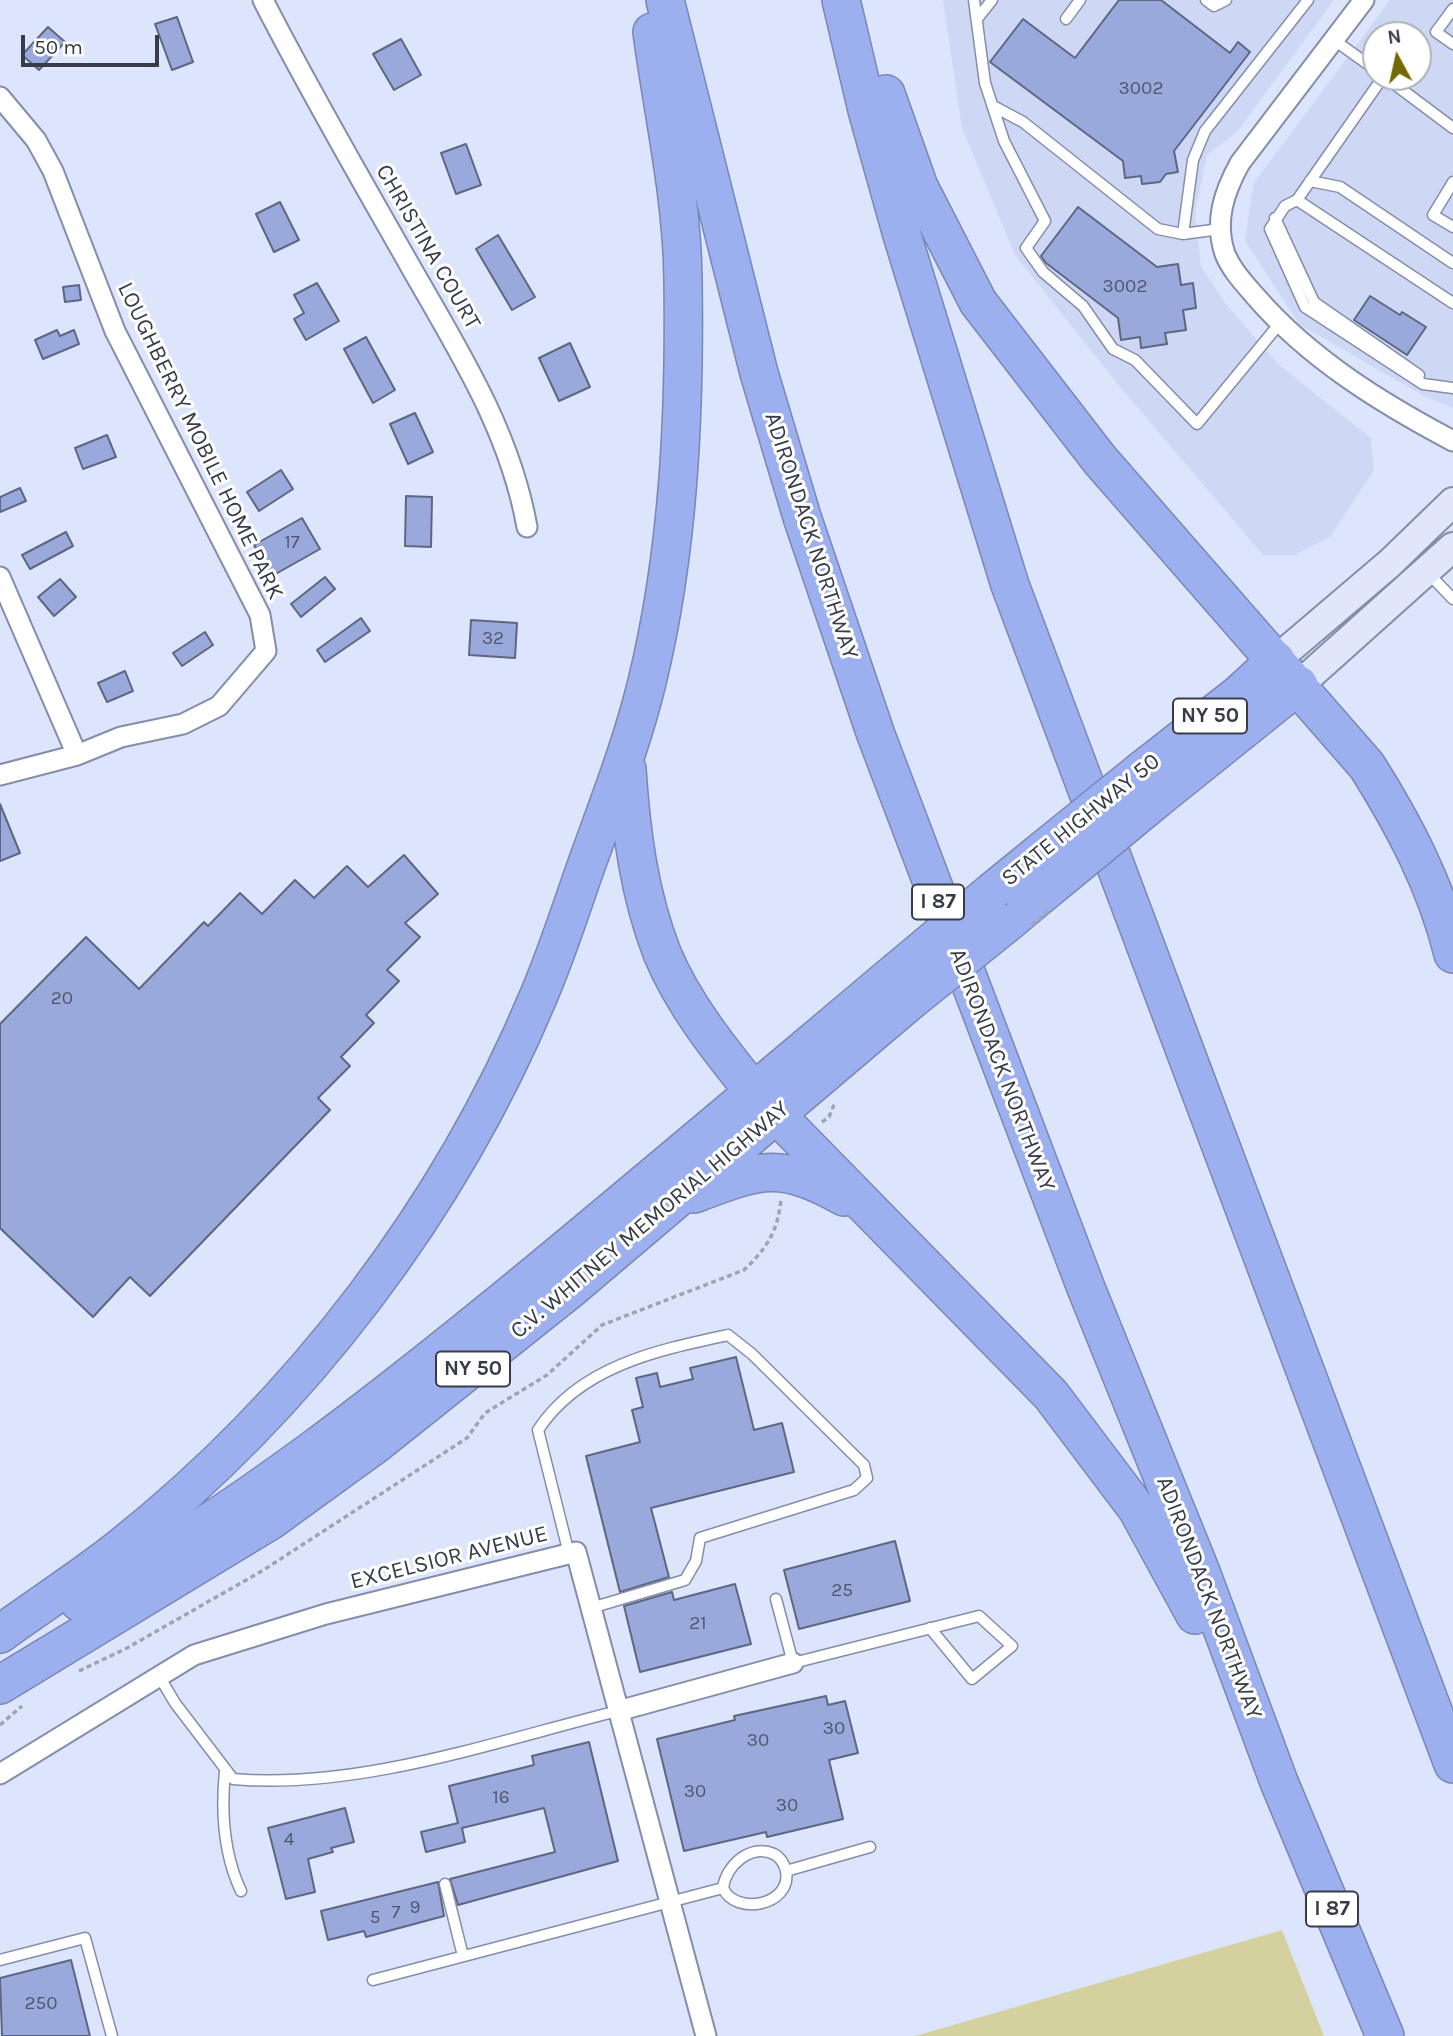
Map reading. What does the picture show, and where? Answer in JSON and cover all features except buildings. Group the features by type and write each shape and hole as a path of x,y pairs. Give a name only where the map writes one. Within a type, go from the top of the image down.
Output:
{"highway":[{"path":"0,1633 119,1549 173,1502 278,1399 318,1354 423,1216 459,1155 518,1042 555,954 626,754 647,683 663,600 681,445 681,236 648,0"},
{"name":"ADIRONDACK NORTHWAY","path":"665,0 759,373 802,517 876,735 1086,1288 1201,1572 1279,1782 1385,2036"},
{"path":"841,0 867,110 902,235 1010,585 1453,1764"},
{"path":"856,0 919,187 978,302 1100,460 1367,766 1400,818 1441,912 1453,954"},
{"name":"STATE HIGHWAY 50","path":"903,986 1018,925 1053,897 1149,784 1239,694 1288,673"},
{"path":"626,754 631,834 649,914 663,955 682,993 720,1050 776,1114 878,1215 1051,1395 1137,1509 1176,1577 1279,1782"},
{"name":"STATE HIGHWAY 50","path":"903,986 995,889 1043,850 1149,784"},
{"name":"C.V. WHITNEY MEMORIAL HIGHWAY","path":"15,1692 270,1521 487,1358 776,1114 903,986"},
{"name":"C.V. WHITNEY MEMORIAL HIGHWAY","path":"0,1646 140,1568 218,1519 776,1114"},
{"path":"671,1203 751,1173 782,1172 812,1179 878,1215"}],"main road":[{"name":"STATE HIGHWAY 50","path":"1288,673 1390,563 1453,502"},
{"name":"STATE HIGHWAY 50","path":"1288,673 1427,571 1453,547"}],"street":[{"name":"CHRISTINA COURT","path":"263,0 303,77 485,397 520,487 527,527"},
{"path":"1364,0 1240,163 1226,187 1220,213 1220,229 1226,254 1236,274 1280,323 1336,370 1382,401 1453,441"},
{"name":"LOUGHBERRY MOBILE HOME PARK","path":"0,97 36,140 53,171 115,331 260,615 265,651 219,706 183,724 121,737 77,755 0,775"},
{"path":"0,577 77,755"},
{"name":"EXCELSIOR AVENUE","path":"0,1774 194,1655 326,1614 576,1552 705,2036"},
{"path":"618,1711 793,1663"}],"lane":[{"path":"974,0 985,83 1004,141 1045,221 1026,248 1043,272 1083,306 1113,349 1135,360 1196,424 1280,323"},
{"path":"977,19 992,0"},
{"path":"1066,19 1080,0"},
{"path":"1206,0 1214,6 1226,0"},
{"path":"1183,234 1193,160 1205,131 1308,0"},
{"path":"1453,9 1436,32 1453,44"},
{"path":"1334,40 1362,60"},
{"path":"1374,91 1297,200 1284,205 1270,229 1276,248 1305,307 1423,384 1453,388"},
{"path":"1403,91 1453,128"},
{"path":"993,106 1023,122 1158,229 1183,234 1220,229"},
{"path":"1310,181 1340,187 1453,263"},
{"path":"1453,182 1433,215 1453,227"},
{"path":"1297,200 1453,303"},
{"path":"1427,571 1453,599"},
{"path":"569,1554 538,1430 550,1412 583,1384 630,1359 728,1335 752,1354 864,1465 867,1478 854,1490 700,1538 696,1561 685,1580 591,1608"},
{"path":"776,1600 793,1663 930,1628 979,1616 1012,1646 972,1679 930,1628"},
{"path":"159,1676 233,1779 269,1783 373,1773 618,1711"},
{"path":"225,1771 222,1800 229,1858 241,1891"},
{"path":"786,1871 870,1847"},
{"path":"763,1852 776,1855 786,1871 785,1890 770,1900 746,1904 726,1896 723,1888 725,1874 734,1863 755,1854 763,1852"},
{"path":"445,1884 463,1956"},
{"path":"373,1980 723,1888"},
{"path":"0,1959 85,1938 112,2036"}],"path":[{"path":"1018,925 1053,897"},
{"path":"776,1114 829,1117 837,1096"},
{"path":"74,1674 127,1648 171,1620 262,1571 467,1438 485,1413 547,1375 602,1325 744,1270 761,1254 779,1222 782,1172"},
{"path":"0,1725 15,1692"}],"shaded area":[{"path":"943,0 1334,0 1237,132 1207,155 1195,213 1201,266 1225,303 1278,364 1371,438 1374,470 1330,537 1295,555 1263,555 1116,382 1015,255 962,128"},
{"path":"1390,0 1453,0 1453,408 1424,396 1300,325 1245,241 1253,184 1362,38 1362,91 1432,91 1432,21 1374,21"},
{"path":"1282,1930 1324,2036 915,2036"}]}
